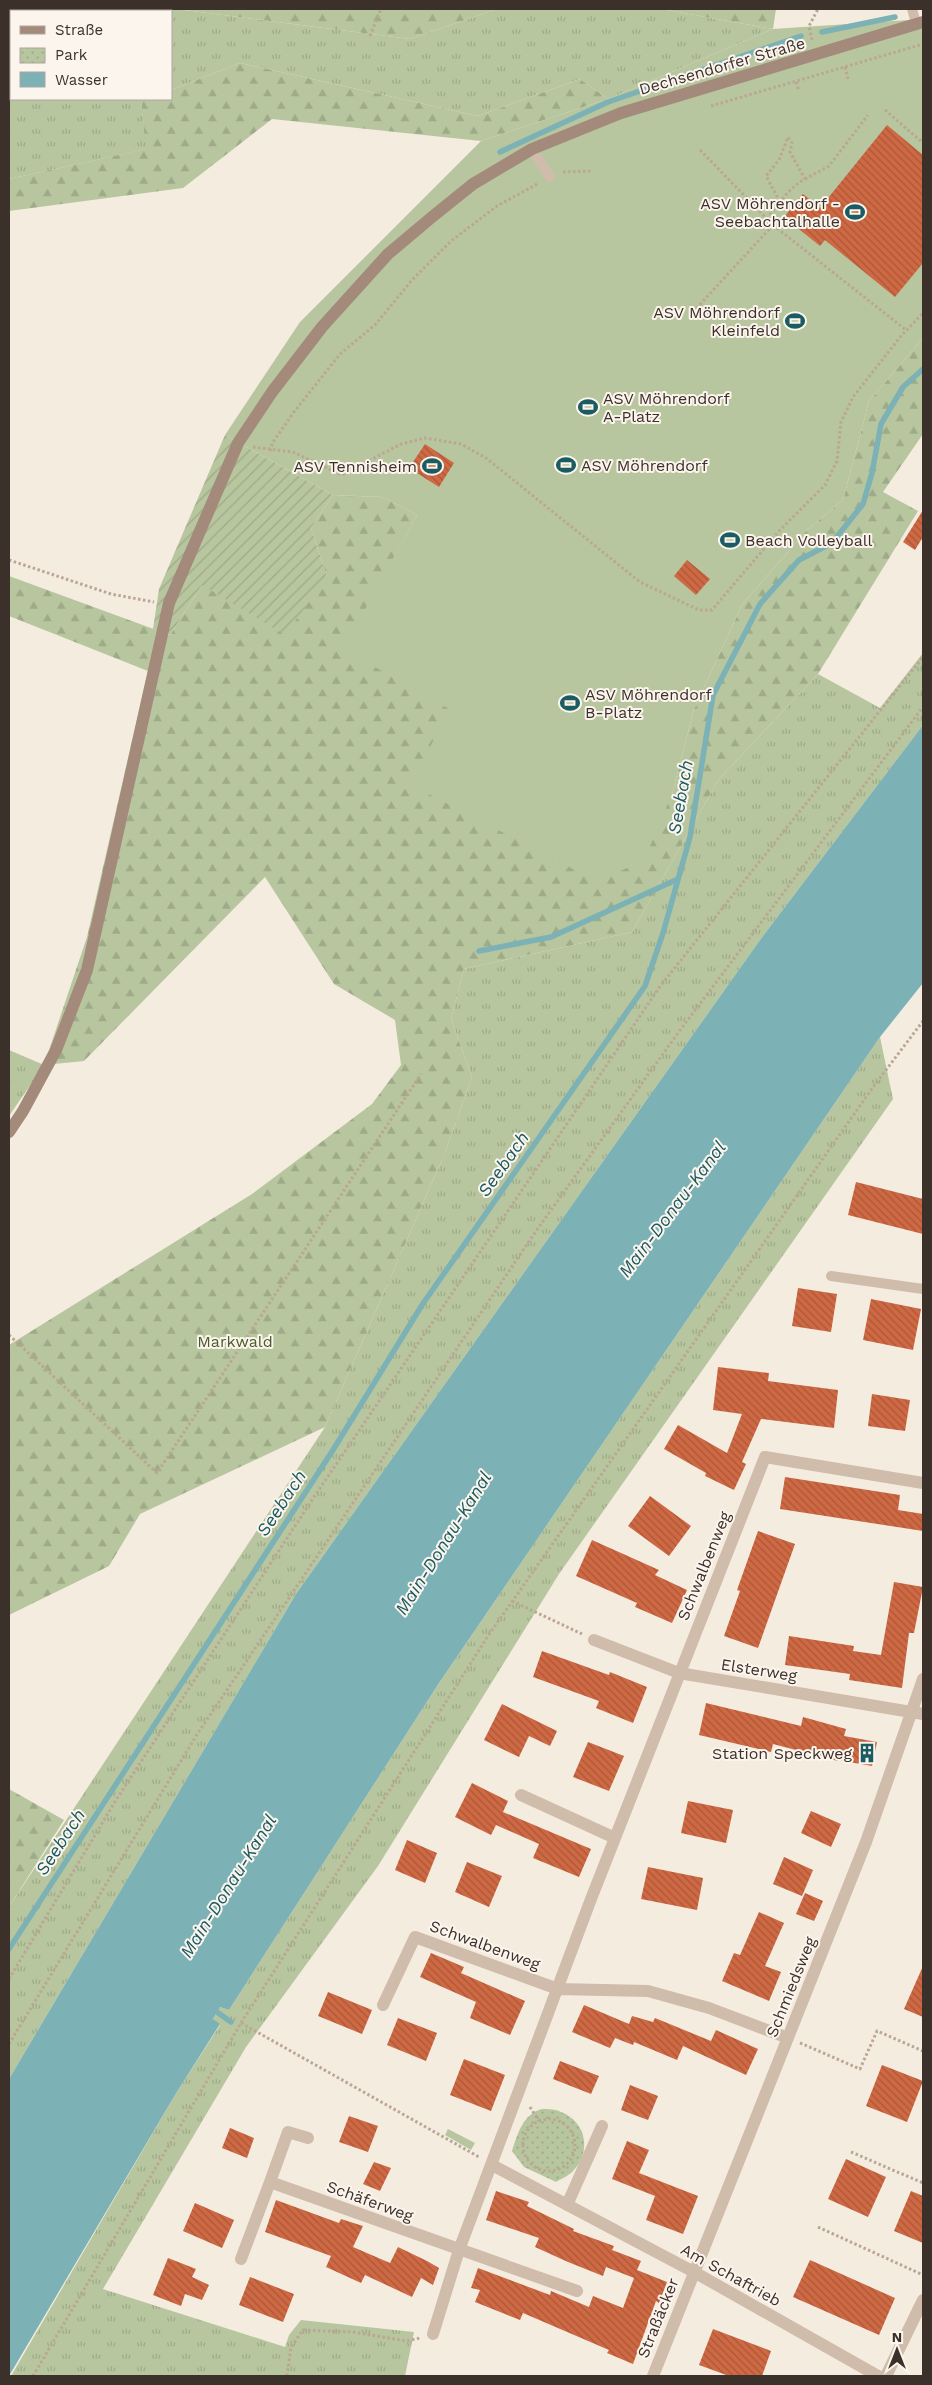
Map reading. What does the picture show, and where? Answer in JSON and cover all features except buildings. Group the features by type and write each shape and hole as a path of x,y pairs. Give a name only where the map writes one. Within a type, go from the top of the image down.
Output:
{"street":[{"name":"Dechsendorfer Straße","path":"9,1132 23,1111 56,1050 87,970 169,603 238,443 272,392 322,327 388,254 473,184 532,149 630,110 920,23"},
{"name":"Schwalbenweg","path":"492,2165 615,1838 765,1456 923,1483"},
{"name":"Elsterweg","path":"594,1640 679,1673 917,1713"},
{"name":"Schmiedsweg","path":"694,2272 866,1842 895,1763 917,1713 923,1680"},
{"path":"521,1795 615,1838"},
{"name":"Schwalbenweg","path":"383,2005 415,1937 558,1989 648,1992 708,2008 788,2038"},
{"path":"567,2205 602,2126"},
{"path":"241,2259 288,2132 308,2138"},
{"path":"433,2334 459,2250 492,2165"},
{"name":"Am Schaftrieb","path":"492,2165 694,2272 878,2376"},
{"name":"Schäferweg","path":"270,2182 577,2292"},
{"name":"Straßäcker","path":"653,2376 694,2272"},
{"path":"886,2376 923,2300"}],"lane":[{"path":"912,9 920,23"},
{"path":"532,149 550,177"},
{"path":"831,1276 923,1289"}],"path":[{"path":"370,36 381,9"},
{"path":"710,106 923,44"},
{"path":"845,67 848,79"},
{"path":"796,82 798,91"},
{"path":"885,110 923,143"},
{"path":"767,219 780,202 805,179 829,166 868,115"},
{"path":"780,202 766,176 779,160 788,137 792,143 790,152 805,179"},
{"path":"700,150 773,225 906,330"},
{"path":"593,171 563,172 550,177 497,206 451,241 412,280 375,325 340,354 294,412 273,442 270,450 293,452 342,476 401,444 425,438 461,444 486,458 640,582 699,610 712,610 780,530 825,485 837,461 841,422 853,397 906,330 923,313"},
{"path":"693,312 773,225"},
{"path":"9,560 111,594 143,601 169,603"},
{"path":"9,1979 116,1800 301,1516 660,986 923,657"},
{"path":"9,2044 196,1736 496,1288 678,1033 923,707"},
{"path":"32,2376 241,2023 512,1601 871,1090 923,1021"},
{"path":"9,1336 157,1473 421,1074"},
{"path":"512,1601 594,1640"},
{"path":"241,2023 492,2165"},
{"path":"788,2038 860,2069 877,2031 923,2051"},
{"path":"557,2120 571,2131 575,2139 573,2157 560,2169 552,2171 536,2168 525,2155 523,2147 527,2132 539,2121 557,2120"},
{"path":"851,2152 923,2183"},
{"path":"818,2227 923,2275"},
{"path":"287,2376 291,2347 303,2330 353,2332 406,2341 433,2334"}],"green space":[{"path":"9,9 123,9 10,10 9,49"},
{"path":"176,9 410,39 497,9 661,9 773,29 608,99 580,79 478,116 240,63 172,90 172,10 120,10"},
{"path":"176,9 497,9 410,39"},
{"path":"661,9 776,9 773,29"},
{"name":"ASV Möhrendorf","path":"923,19 923,338 869,401 843,500 806,531 742,605 694,709 672,794 644,861 596,881 411,785 449,709 343,649 417,515 383,497 333,495 225,435 300,322 481,141 608,99 773,29"},
{"path":"9,49 10,100 146,100 141,102 147,149 9,179"},
{"path":"240,63 478,116 580,79 608,99 481,141 272,119 183,188 9,211 9,179 146,149 141,101 172,100 172,90"},
{"name":"Markwald","path":"923,338 923,434 883,492 918,511 818,674 719,779 632,932 464,969 451,1019 472,1077 444,1155 325,1427 140,1514 109,1566 9,1615 9,1345 252,1194 372,1104 401,1065 395,1020 334,984 265,877 84,1061 44,1065 87,937 148,671 9,616 9,576 170,635 202,585 327,577 311,528 333,495 383,497 417,515 344,649 672,794 694,709 742,605 806,531 843,500 869,401"},
{"path":"225,435 333,495 311,528 327,577 285,635 202,585 170,635 153,629 159,589"},
{"path":"923,653 923,725 760,940 296,1594 9,2079 9,1907 325,1427 444,1155 472,1077 451,1019 464,969 632,932 719,779 818,674 880,708"},
{"path":"880,1037 893,1099 559,1574 378,1866 246,2047 103,2289 285,2347 289,2335 301,2320 414,2332 405,2376 11,2376 175,2095 220,2025 213,2019 220,2007 229,2010 439,1683"},
{"path":"9,1050 44,1065 9,1116"},
{"path":"9,1789 64,1820 9,1907"},
{"path":"542,2109 557,2110 570,2117 581,2130 584,2139 582,2156 578,2164 570,2173 556,2182 524,2167 512,2151 522,2125 530,2115"},
{"path":"448,2129 475,2143 471,2150 445,2135"}],"water":[{"name":"Main-Donau-Kanal","path":"923,725 923,983 880,1037 439,1683 229,2010 220,2007 213,2019 220,2024 175,2095 9,2376 9,2079 296,1594 760,940"}],"waterway":[{"path":"822,32 895,17"},
{"path":"500,152 608,102 801,36"},
{"name":"Seebach","path":"9,1949 333,1450 422,1305 645,986 663,933 690,837 713,695 760,604 799,560 832,543 863,504 872,473 881,424 903,387 923,369"},
{"path":"479,951 551,937 678,879"},
{"path":"217,2012 231,2022"}],"place":[{"name":"ASV Möhrendorf - Seebachtalhalle","path":"855,212"},
{"name":"ASV Möhrendorf Kleinfeld","path":"795,321"},
{"name":"ASV Möhrendorf A-Platz","path":"588,407"},
{"name":"ASV Möhrendorf","path":"566,465"},
{"name":"ASV Tennisheim","path":"432,466"},
{"name":"Beach Volleyball","path":"730,540"},
{"name":"ASV Möhrendorf B-Platz","path":"570,703"},
{"name":"Station Speckweg","path":"867,1753"}]}
